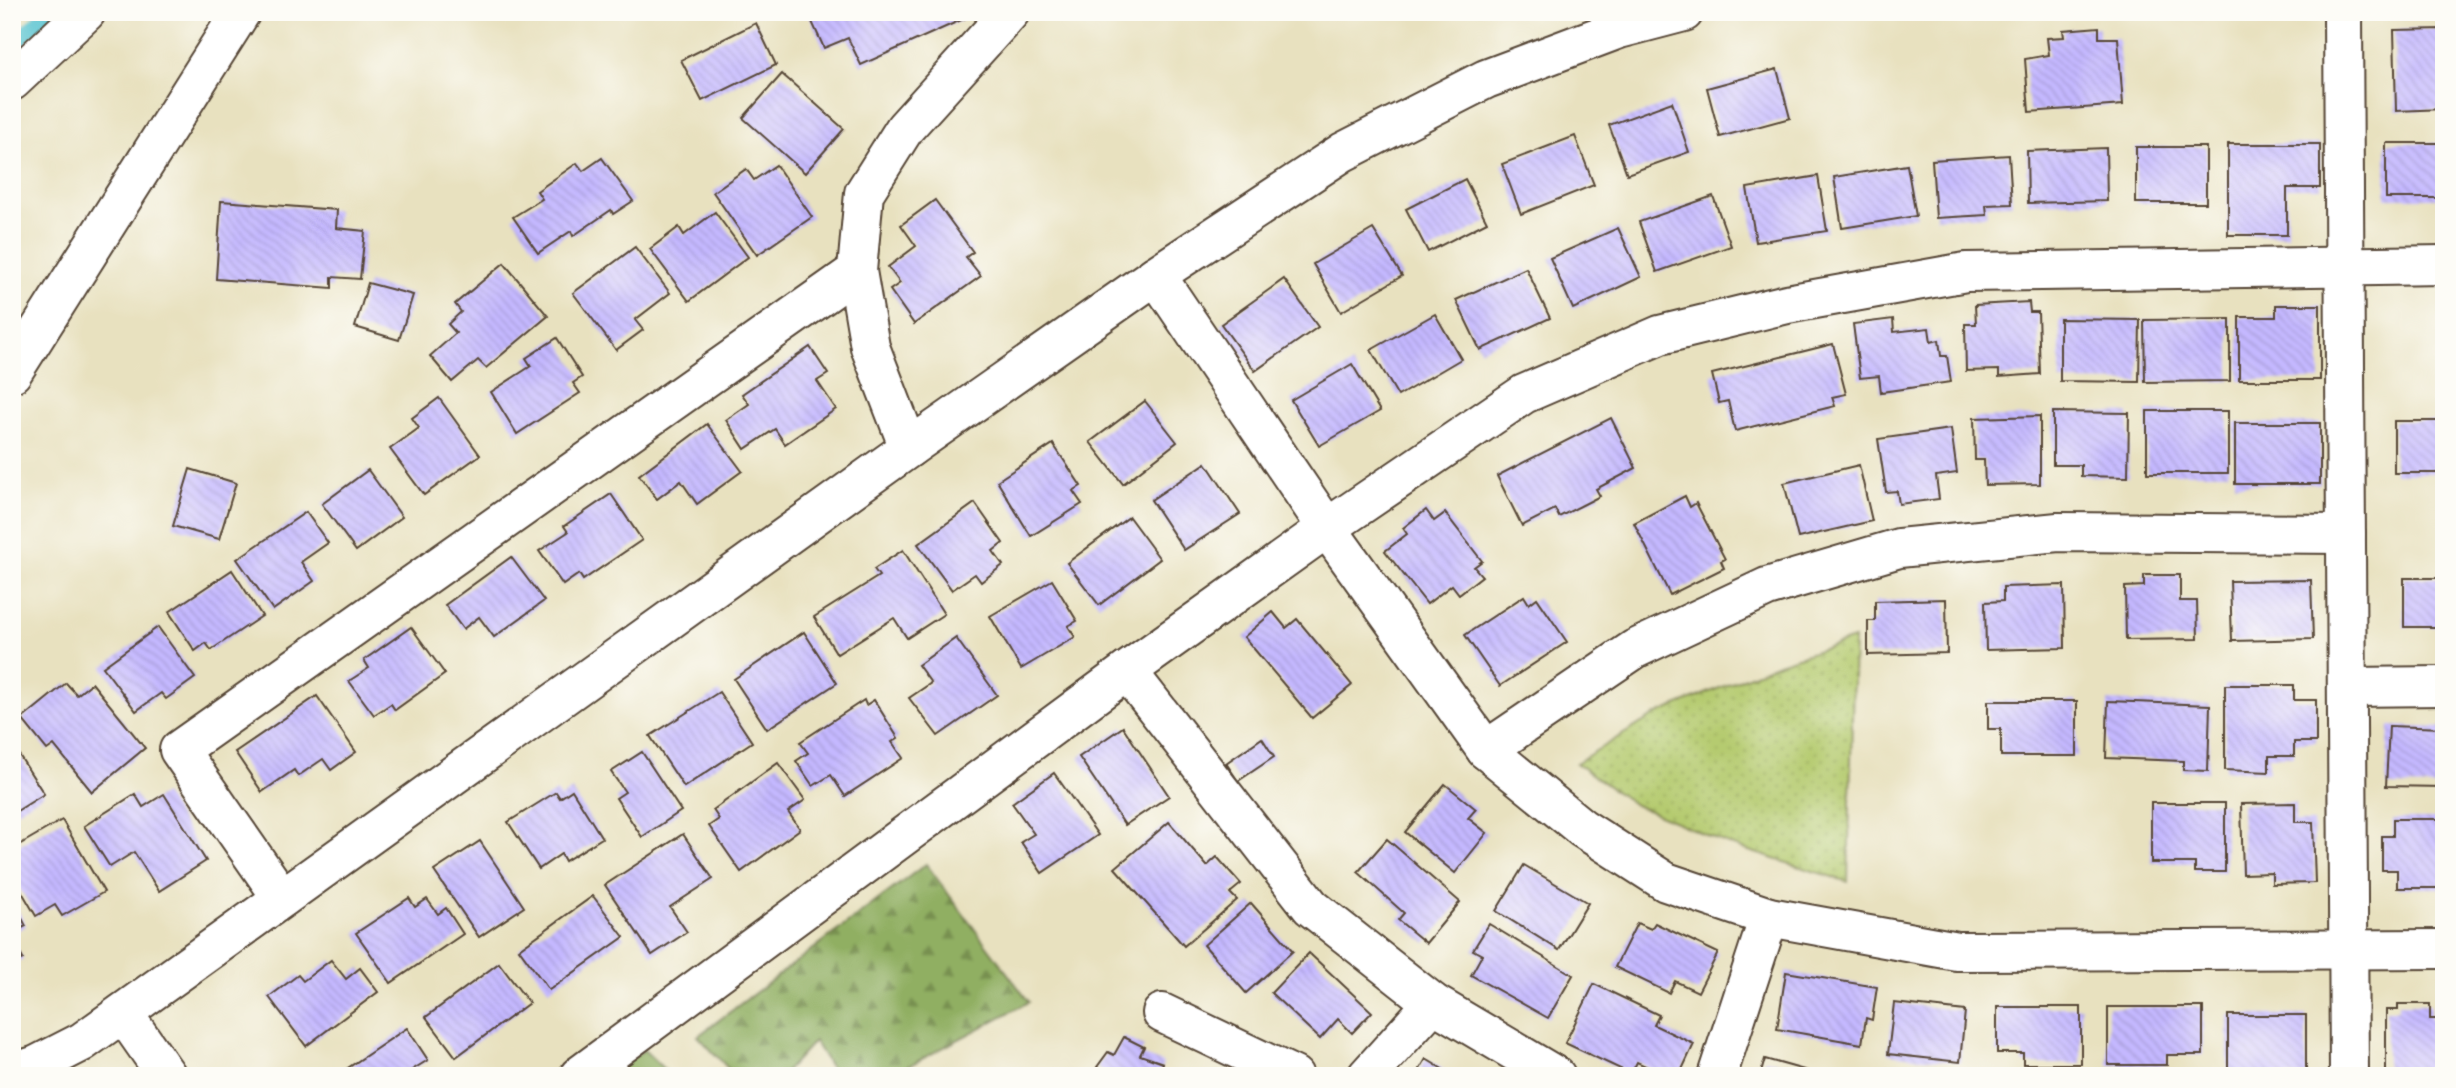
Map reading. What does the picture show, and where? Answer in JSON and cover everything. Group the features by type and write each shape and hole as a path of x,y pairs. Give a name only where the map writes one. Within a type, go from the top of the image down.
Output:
{"street":[{"path":"12,80 86,12"},
{"path":"12,373 242,12"},
{"path":"909,448 870,347 857,271 864,193 905,128 1010,12"},
{"path":"12,1073 37,1065 82,1042 909,448 1156,275 1343,152 1486,79 1619,29 1684,12"},
{"path":"2343,12 2349,1076"},
{"path":"579,1076 1127,671 1327,527 1524,394 1660,335 1787,303 1966,272 2444,265"},
{"path":"282,898 180,750 857,271"},
{"path":"1156,275 1327,527 1486,750 1582,828 1666,883 1769,917 1958,951 2444,949"},
{"path":"1486,750 1635,649 1767,587 1899,548 2057,532 2346,534"},
{"path":"1127,671 1311,907 1433,1003 1556,1076"},
{"path":"2347,687 2444,686"},
{"path":"1717,1076 1769,917"},
{"path":"1367,1076 1433,1003"},
{"path":"122,1013 167,1076"},
{"path":"1162,1013 1294,1076"}],"green space":[{"path":"1854,639 1848,882 1733,846 1635,805 1576,763 1655,715 1779,663"},
{"path":"926,864 1029,1002 899,1071 898,1076 833,1076 834,1073 814,1041 782,1076 735,1076 698,1036"},
{"path":"644,1050 671,1076 604,1076"}],"building":[{"path":"979,12 861,65 848,38 824,48 808,13"},
{"path":"756,23 776,65 702,101 681,60"},
{"path":"2099,27 2099,38 2118,38 2123,105 2029,112 2025,59 2049,55 2047,38 2064,37 2063,30"},
{"path":"2444,29 2444,109 2396,111 2394,30"},
{"path":"1777,69 1790,118 1720,137 1707,88"},
{"path":"782,74 844,129 805,173 743,118"},
{"path":"1672,102 1689,152 1627,174 1609,125"},
{"path":"1575,136 1594,185 1521,214 1502,164"},
{"path":"2386,143 2444,143 2444,198 2386,198"},
{"path":"2228,144 2320,144 2320,188 2287,188 2287,235 2228,235"},
{"path":"2136,147 2206,147 2206,203 2136,203"},
{"path":"2106,148 2107,201 2028,203 2027,151"},
{"path":"2009,155 2012,204 1986,205 1987,215 1936,218 1932,160"},
{"path":"602,158 633,201 613,214 611,210 573,236 571,231 538,253 513,217 542,199 537,191 577,163 583,171"},
{"path":"776,165 812,217 757,255 713,192 746,169 754,180"},
{"path":"1907,165 1916,216 1842,228 1834,177"},
{"path":"1818,176 1827,231 1756,242 1747,188"},
{"path":"1465,179 1487,222 1428,252 1406,209"},
{"path":"1713,196 1731,246 1657,272 1639,222"},
{"path":"935,200 973,252 966,257 981,276 914,324 890,290 900,283 888,267 916,246 901,225"},
{"path":"221,201 337,210 336,228 365,231 360,279 332,277 332,288 216,279"},
{"path":"715,212 748,257 689,301 650,249 679,227 684,235"},
{"path":"1618,228 1641,277 1573,309 1550,258"},
{"path":"1373,229 1402,276 1341,312 1313,264"},
{"path":"635,247 670,293 635,320 643,330 616,350 573,293"},
{"path":"504,263 548,316 486,368 478,360 452,382 430,356 456,333 448,324 461,312 455,304"},
{"path":"1526,268 1550,318 1480,350 1456,300"},
{"path":"1284,279 1318,327 1255,371 1221,324"},
{"path":"368,283 413,295 399,340 355,327"},
{"path":"2029,302 2030,312 2038,312 2040,374 1999,377 1999,370 1966,371 1965,324 1976,324 1975,305"},
{"path":"2276,305 2320,305 2320,380 2239,380 2239,317 2276,317"},
{"path":"1435,314 1461,359 1398,396 1371,350"},
{"path":"1893,319 1894,332 1929,328 1931,342 1939,340 1941,356 1947,356 1951,382 1881,392 1879,376 1860,378 1853,324"},
{"path":"2060,319 2140,320 2139,382 2060,381"},
{"path":"2230,319 2230,381 2145,382 2144,320"},
{"path":"557,338 582,377 573,383 580,393 517,434 491,392 531,366 526,358"},
{"path":"1833,344 1846,394 1832,397 1835,406 1735,431 1728,401 1719,403 1712,374"},
{"path":"810,347 828,374 817,381 836,409 785,444 775,429 745,449 726,420 749,404 742,394"},
{"path":"1352,364 1380,411 1319,446 1291,400"},
{"path":"439,398 480,455 424,495 390,449 419,428 412,418"},
{"path":"1145,401 1177,442 1123,484 1090,442"},
{"path":"2147,411 2228,411 2228,473 2147,473"},
{"path":"2053,412 2129,413 2128,477 2081,476 2081,465 2053,465"},
{"path":"2040,416 2040,484 1985,485 1984,460 1975,460 1974,418"},
{"path":"1611,418 1636,468 1596,489 1600,496 1559,517 1555,509 1522,526 1497,476"},
{"path":"2394,421 2444,421 2444,473 2394,473"},
{"path":"2235,423 2320,423 2320,484 2235,484"},
{"path":"707,424 742,471 697,504 681,481 657,499 639,475"},
{"path":"1951,429 1957,473 1936,476 1939,499 1899,504 1897,491 1886,492 1878,439"},
{"path":"1053,444 1081,486 1073,491 1082,504 1031,536 997,481"},
{"path":"1206,463 1240,514 1184,550 1151,500"},
{"path":"1859,465 1872,521 1798,538 1784,483"},
{"path":"190,469 236,483 219,539 173,526"},
{"path":"368,470 402,517 356,551 322,504"},
{"path":"611,494 642,540 583,580 579,574 563,585 539,551 568,532 564,526"},
{"path":"1685,496 1690,507 1696,503 1725,559 1721,561 1724,568 1670,595 1634,523"},
{"path":"975,503 1003,543 993,551 1003,565 981,582 975,574 952,590 918,544"},
{"path":"1426,510 1434,521 1445,513 1482,561 1474,567 1482,576 1459,594 1452,585 1427,604 1385,551 1407,534 1403,528"},
{"path":"306,512 328,543 301,562 314,581 273,610 237,559"},
{"path":"1129,517 1160,559 1099,605 1067,563"},
{"path":"903,550 944,614 907,638 894,618 837,654 814,617 879,576 874,569"},
{"path":"511,557 544,601 494,637 479,617 463,629 445,605"},
{"path":"232,570 262,616 211,650 206,643 195,651 169,612"},
{"path":"2144,575 2180,575 2180,601 2197,601 2198,639 2126,640 2125,587 2144,586"},
{"path":"2404,578 2444,578 2444,627 2404,627"},
{"path":"1052,580 1077,621 1068,626 1075,637 1021,669 990,616"},
{"path":"2311,580 2313,639 2232,641 2230,581"},
{"path":"2064,585 2065,648 1986,650 1985,602 2003,601 2003,587"},
{"path":"1524,596 1529,604 1537,598 1567,642 1500,686 1465,635"},
{"path":"1946,599 1947,653 1868,655 1868,621 1875,621 1875,601"},
{"path":"1273,612 1286,628 1297,619 1352,685 1312,718 1244,637"},
{"path":"158,627 195,678 166,699 161,693 136,711 103,667"},
{"path":"411,627 445,674 395,710 391,704 374,715 349,681 369,668 364,660"},
{"path":"804,632 837,683 767,729 734,679"},
{"path":"956,638 997,695 938,736 909,698 931,683 918,665"},
{"path":"66,683 77,695 92,683 145,748 92,792 54,745 47,750 22,719"},
{"path":"2225,685 2294,685 2294,700 2316,700 2316,742 2294,742 2294,756 2269,756 2269,772 2225,770"},
{"path":"719,692 752,742 684,787 650,736"},
{"path":"317,696 356,752 331,770 323,759 298,776 294,770 262,792 235,752"},
{"path":"864,700 866,705 874,700 898,738 892,742 903,758 845,796 831,775 813,786 796,761 808,753 800,742"},
{"path":"1988,701 2077,701 2077,756 2001,756 2001,729 1988,729"},
{"path":"2108,701 2210,705 2208,771 2183,770 2183,761 2106,758"},
{"path":"2389,726 2444,728 2444,787 2386,786"},
{"path":"1123,727 1169,796 1125,825 1079,757"},
{"path":"1262,738 1274,757 1238,781 1226,763"},
{"path":"12,744 44,794 12,814"},
{"path":"642,752 681,811 642,837 616,798 625,792 611,772"},
{"path":"778,763 805,800 788,812 800,829 741,872 709,826 719,819 713,810"},
{"path":"1054,773 1098,835 1042,873 1021,842 1034,834 1012,803"},
{"path":"1445,784 1476,809 1468,818 1487,833 1455,873 1405,832"},
{"path":"572,790 602,838 565,861 561,854 539,869 508,822 556,792 560,798"},
{"path":"135,794 143,807 164,794 206,861 159,891 134,852 110,867 84,826"},
{"path":"2151,803 2225,803 2225,872 2195,872 2195,863 2151,863"},
{"path":"2295,803 2295,822 2313,822 2315,883 2272,884 2272,873 2243,874 2241,804"},
{"path":"2393,819 2444,819 2444,888 2397,888 2397,870 2382,870 2382,836 2393,836"},
{"path":"62,820 104,892 62,916 55,905 36,916 12,875 12,849"},
{"path":"1169,822 1207,866 1217,857 1241,884 1230,893 1237,900 1184,946 1115,868"},
{"path":"683,834 713,879 670,907 687,932 652,955 605,885"},
{"path":"1387,839 1460,902 1426,943 1398,920 1404,913 1358,872"},
{"path":"480,841 524,907 479,937 434,871"},
{"path":"1524,865 1588,903 1559,950 1496,911"},
{"path":"593,896 624,937 549,990 519,949"},
{"path":"409,898 415,907 427,899 438,914 446,908 463,934 391,983 356,933"},
{"path":"12,899 26,926 12,933"},
{"path":"1251,903 1293,951 1246,993 1204,945"},
{"path":"1637,923 1651,929 1655,923 1718,953 1698,992 1675,981 1669,993 1615,967"},
{"path":"1489,924 1573,975 1548,1018 1471,975 1482,955 1473,950"},
{"path":"12,939 23,959 12,964"},
{"path":"1309,953 1372,1012 1352,1033 1338,1019 1320,1039 1271,993"},
{"path":"331,960 346,979 360,968 378,992 306,1046 269,997 298,975 303,981"},
{"path":"499,963 529,1003 456,1057 426,1017"},
{"path":"1786,972 1877,987 1872,1020 1866,1018 1862,1044 1777,1029"},
{"path":"1594,984 1659,1015 1654,1025 1694,1044 1679,1076 1667,1076 1637,1062 1631,1074 1565,1043"},
{"path":"1894,1003 1965,1011 1960,1062 1888,1054"},
{"path":"2398,1004 2430,1004 2430,1019 2444,1019 2444,1076 2386,1074 2386,1010 2398,1010"},
{"path":"1997,1007 2081,1007 2081,1064 2023,1064 2023,1053 1997,1053"},
{"path":"2108,1007 2203,1007 2203,1055 2167,1055 2167,1065 2108,1065"},
{"path":"2228,1015 2306,1015 2306,1076 2228,1076"},
{"path":"407,1028 428,1060 412,1070 416,1076 336,1076"},
{"path":"1124,1037 1144,1047 1140,1055 1163,1063 1160,1074 1164,1076 1106,1076 1107,1074 1097,1067 1108,1052 1114,1055"},
{"path":"1426,1059 1454,1076 1416,1076"},
{"path":"1765,1059 1822,1075 1822,1076 1760,1076"}],"waterway":[{"path":"12,45 50,12"}]}
